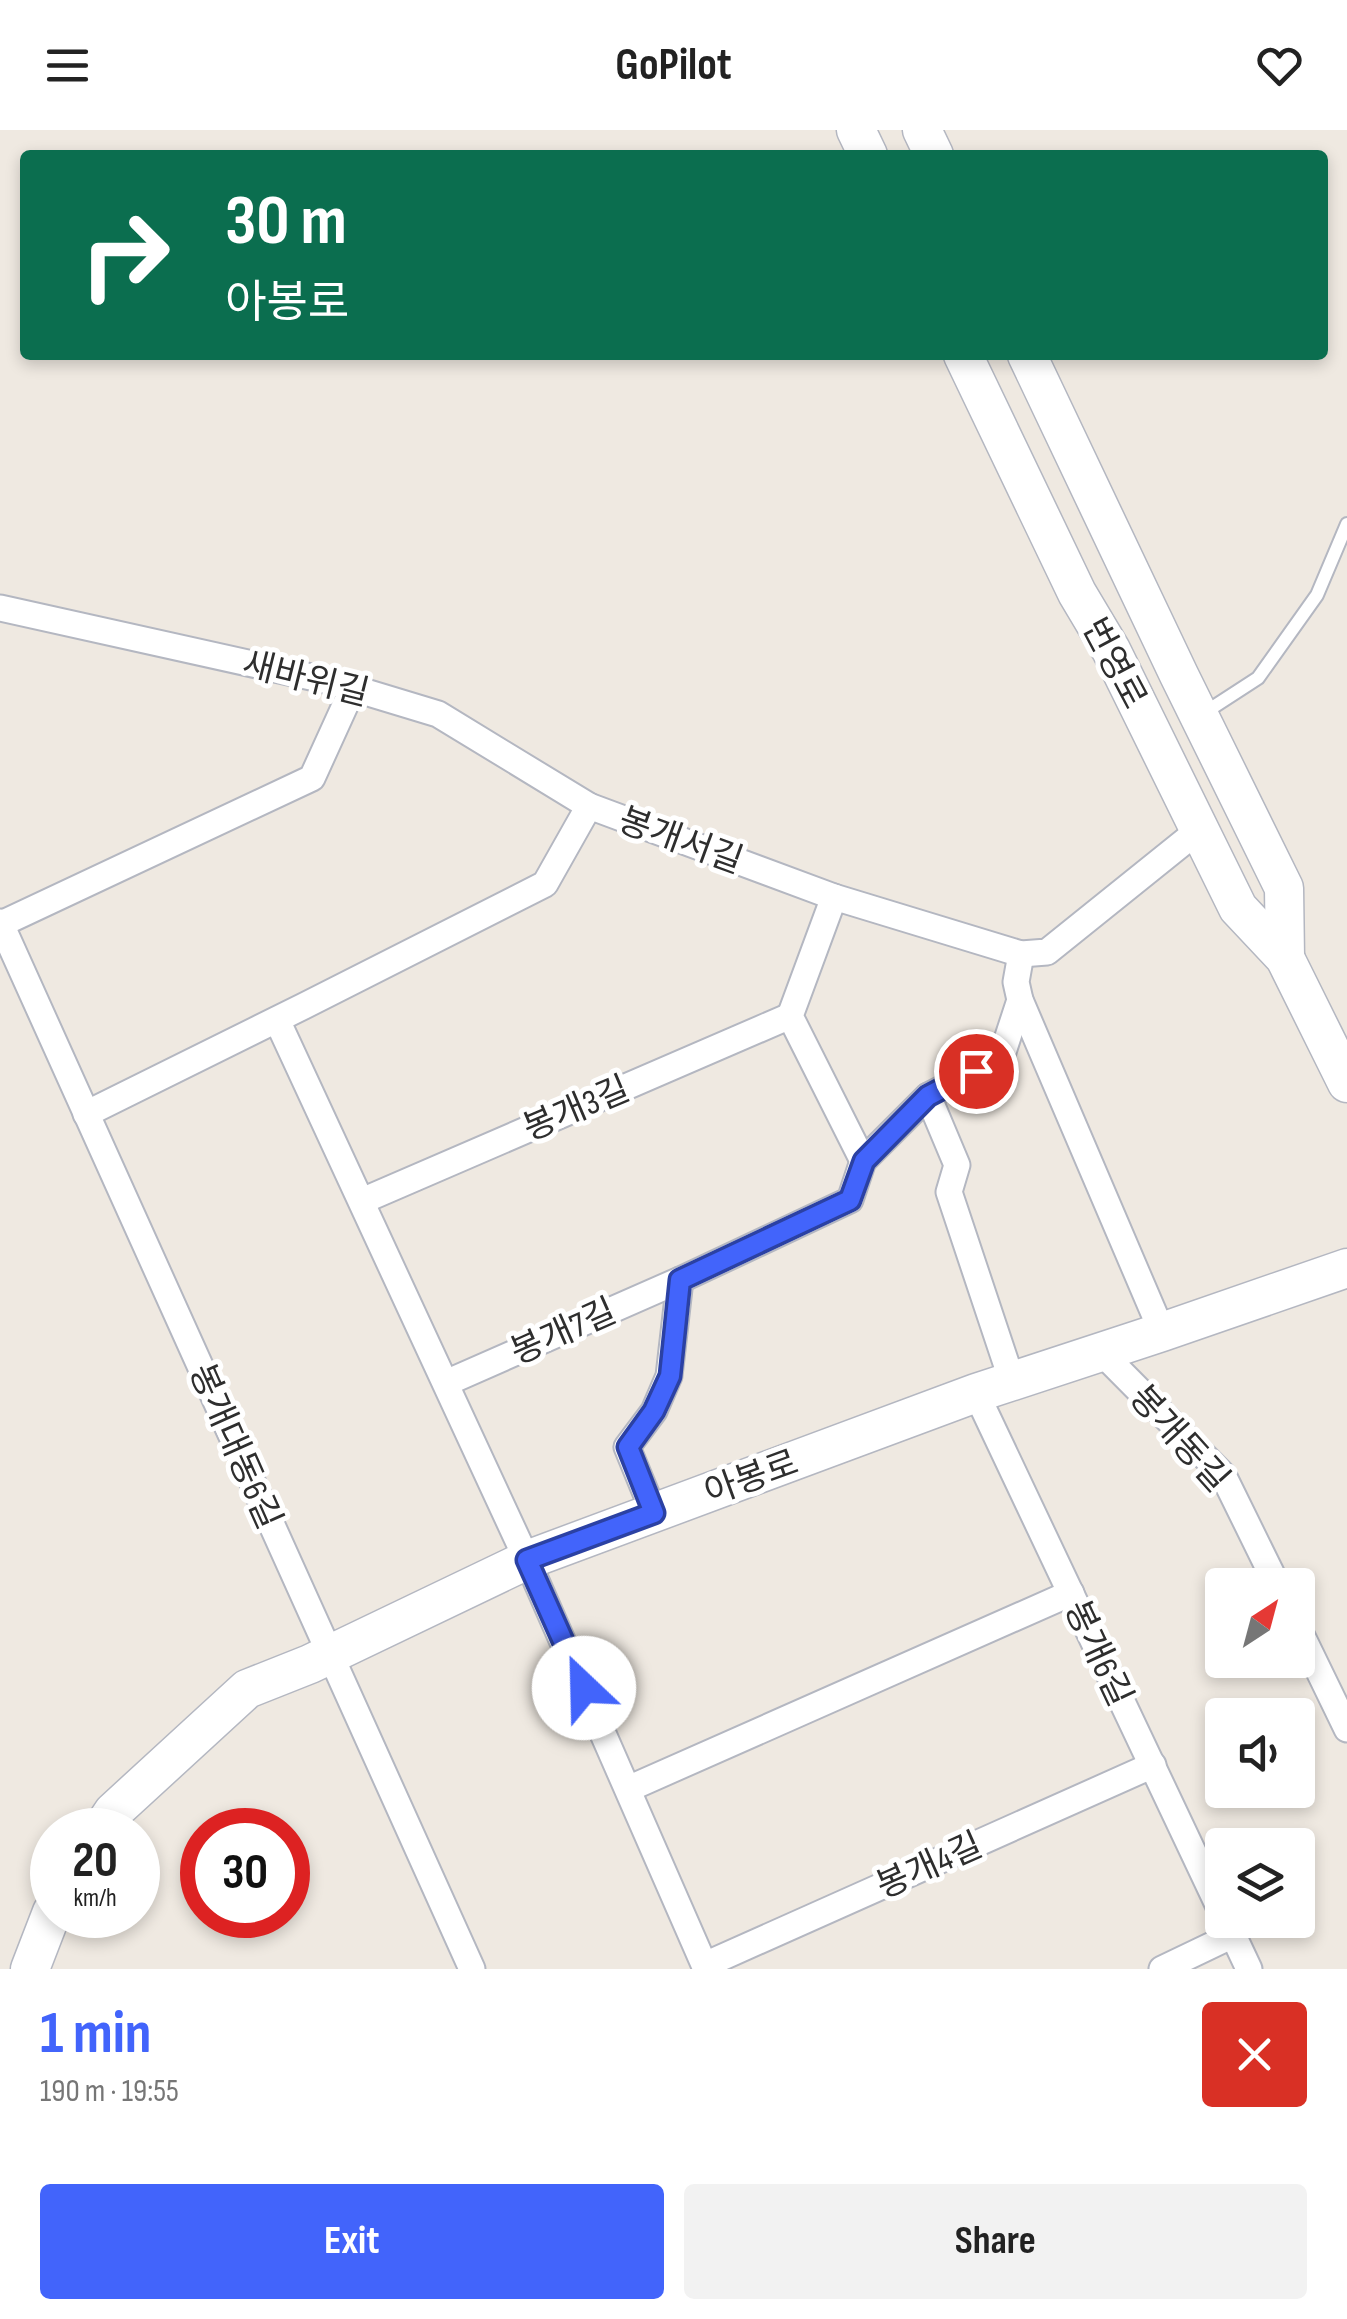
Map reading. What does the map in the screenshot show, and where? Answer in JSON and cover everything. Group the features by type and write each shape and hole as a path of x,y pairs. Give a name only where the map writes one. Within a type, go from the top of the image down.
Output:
{"main road":[{"name":"번영로","path":"965,360 1077,594 1111,650 1238,908 1285,958 1347,1083"},
{"name":"번영로","path":"1030,360 1284,888 1285,958"},
{"name":"아봉로","path":"117,1808 246,1688 330,1654 527,1560 994,1387 1347,1268"},
{"path":"30,1969 42,1938"}],"street":[{"name":"새바위길","path":"0,608 353,688 438,714 589,806"},
{"path":"0,923 312,778 353,688"},
{"name":"봉개서길","path":"86,1114 545,884 589,806 834,897 1021,954"},
{"path":"1162,1332 1020,1000 1016,982 1021,954 1046,952 1200,829"},
{"path":"834,897 790,1016 864,1161"},
{"name":"봉개대동6길","path":"0,923 472,1969"},
{"name":"봉개7길","path":"446,1383 850,1200 864,1161 928,1096 1000,1058 1020,1000"},
{"name":"봉개3길","path":"362,1200 790,1016"},
{"path":"277,1020 527,1560"},
{"name":"봉개6길","path":"928,1096 957,1164 949,1192 994,1387 1071,1593 1205,1876"},
{"name":"봉개7길","path":"654,1513 628,1447 654,1411 670,1376 680,1280"},
{"name":"봉개동길","path":"1100,1352 1223,1476 1269,1568"},
{"name":"봉개4길","path":"527,1560 705,1967 1153,1765"},
{"path":"628,1790 1071,1593"},
{"path":"1315,1663 1347,1730"},
{"path":"1162,1969 1206,1938"},
{"name":"봉개6길","path":"1234,1938 1249,1969"}],"lane":[{"path":"1200,716 1258,678 1316,595 1347,524"}],"route":[{"path":"584,1688 527,1560 654,1513 628,1447 654,1411 670,1376 680,1280 850,1200 864,1161 928,1096 976,1071"}]}
